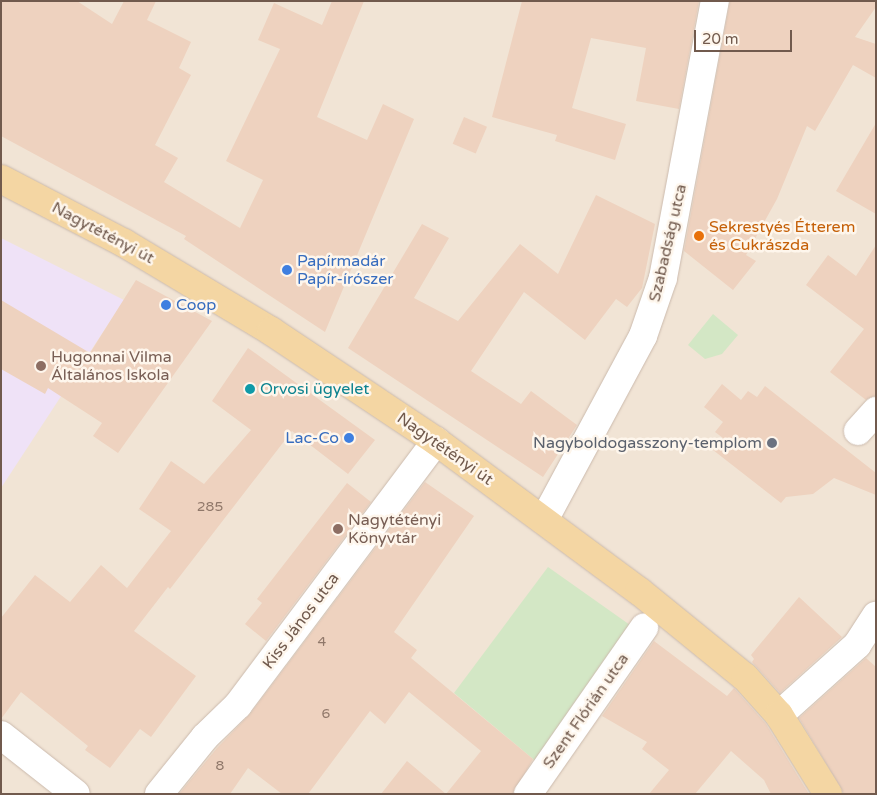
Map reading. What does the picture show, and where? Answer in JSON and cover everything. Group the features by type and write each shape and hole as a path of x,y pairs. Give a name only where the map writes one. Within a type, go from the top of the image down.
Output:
{"main road":[{"name":"Nagytétényi út","path":"1,178 208,290 436,442 544,520 707,644 745,677 780,715 828,794"}],"street":[{"name":"Szabadság utca","path":"544,520 643,336 663,278 715,1"},
{"path":"858,431 876,411"},
{"name":"Kiss János utca","path":"159,794 205,737 238,705 436,442"},
{"path":"780,715 857,645 876,616"},
{"name":"Szent Flórián utca","path":"528,794 644,628"},
{"path":"1,736 76,794"}],"shaded area":[{"path":"1,1 876,1 876,794 1,794"},
{"name":"Hugonnai Vilma Általános Iskola","path":"1,238 124,300 1,488"}],"green space":[{"path":"713,314 738,335 722,354 705,359 688,345"},
{"path":"548,567 630,625 539,764 454,693"}],"building":[{"path":"1,1 77,1 112,24 124,1 156,1 147,20 191,42 179,68 191,75 155,145 178,158 164,182 240,228 263,180 226,161 280,49 258,40 274,3 322,25 332,1 364,1 317,117 367,140 383,104 414,119 325,332 184,239 186,236 1,136"},
{"path":"522,1 699,1 679,109 636,101 646,48 591,38 572,108 626,124 615,160 555,141 557,135 492,117"},
{"path":"730,1 876,1 876,7 855,37 876,44 876,78 853,65 815,131 807,126 777,199 746,255 756,261 733,290 684,251"},
{"path":"464,117 487,127 476,153 453,144"},
{"path":"876,123 876,214 836,191"},
{"path":"596,195 655,224 642,288 627,307 616,299 585,340 524,292 471,371 521,404 531,391 577,425 543,477 348,348 422,224 449,238 414,298 458,321 520,244 558,274"},
{"path":"876,245 876,396 866,400 830,372 864,329 806,285 828,255 856,276"},
{"path":"136,280 212,321 118,453 93,436 102,423 48,388 45,394 1,369 1,300 90,353"},
{"path":"248,348 375,440 348,474 292,431 170,589 168,587 134,631 196,676 151,737 140,729 110,768 85,750 88,746 21,692 1,719 1,618 35,575 70,602 101,565 127,588 171,531 139,509 171,461 204,484 251,430 212,401"},
{"name":"Nagyboldogasszony-templom","path":"722,384 741,400 748,391 757,397 765,386 876,473 876,495 834,478 813,494 786,497 781,503 713,450 723,438 715,432 723,422 704,407"},
{"path":"425,482 474,516 394,632 417,650 411,658 533,759 513,794 446,794 481,751 409,692 385,724 370,711 308,794 282,794 248,768 230,794 179,794 217,748 250,714"},
{"path":"347,483 371,502 266,641 245,624 262,603 257,599"},
{"path":"799,597 842,637 780,693 752,662 754,659 751,655"},
{"path":"654,641 727,696 734,688 766,724 809,794 771,794 764,780 731,751 695,794 649,794 669,770 642,749 647,742 602,716"},
{"path":"866,658 876,667 876,794 844,794 799,718"},
{"path":"407,761 446,794 381,794"}],"place":[{"name":"Sekrestyés Étterem és Cukrászda","path":"699,236"},
{"name":"Papírmadár Papír-írószer","path":"287,270"},
{"name":"Coop","path":"166,305"},
{"name":"Hugonnai Vilma Általános Iskola","path":"41,366"},
{"name":"Orvosi ügyelet","path":"250,389"},
{"name":"Lac-Co","path":"349,438"},
{"name":"Nagyboldogasszony-templom","path":"772,443"},
{"name":"Nagytétényi Könyvtár","path":"338,529"}]}
